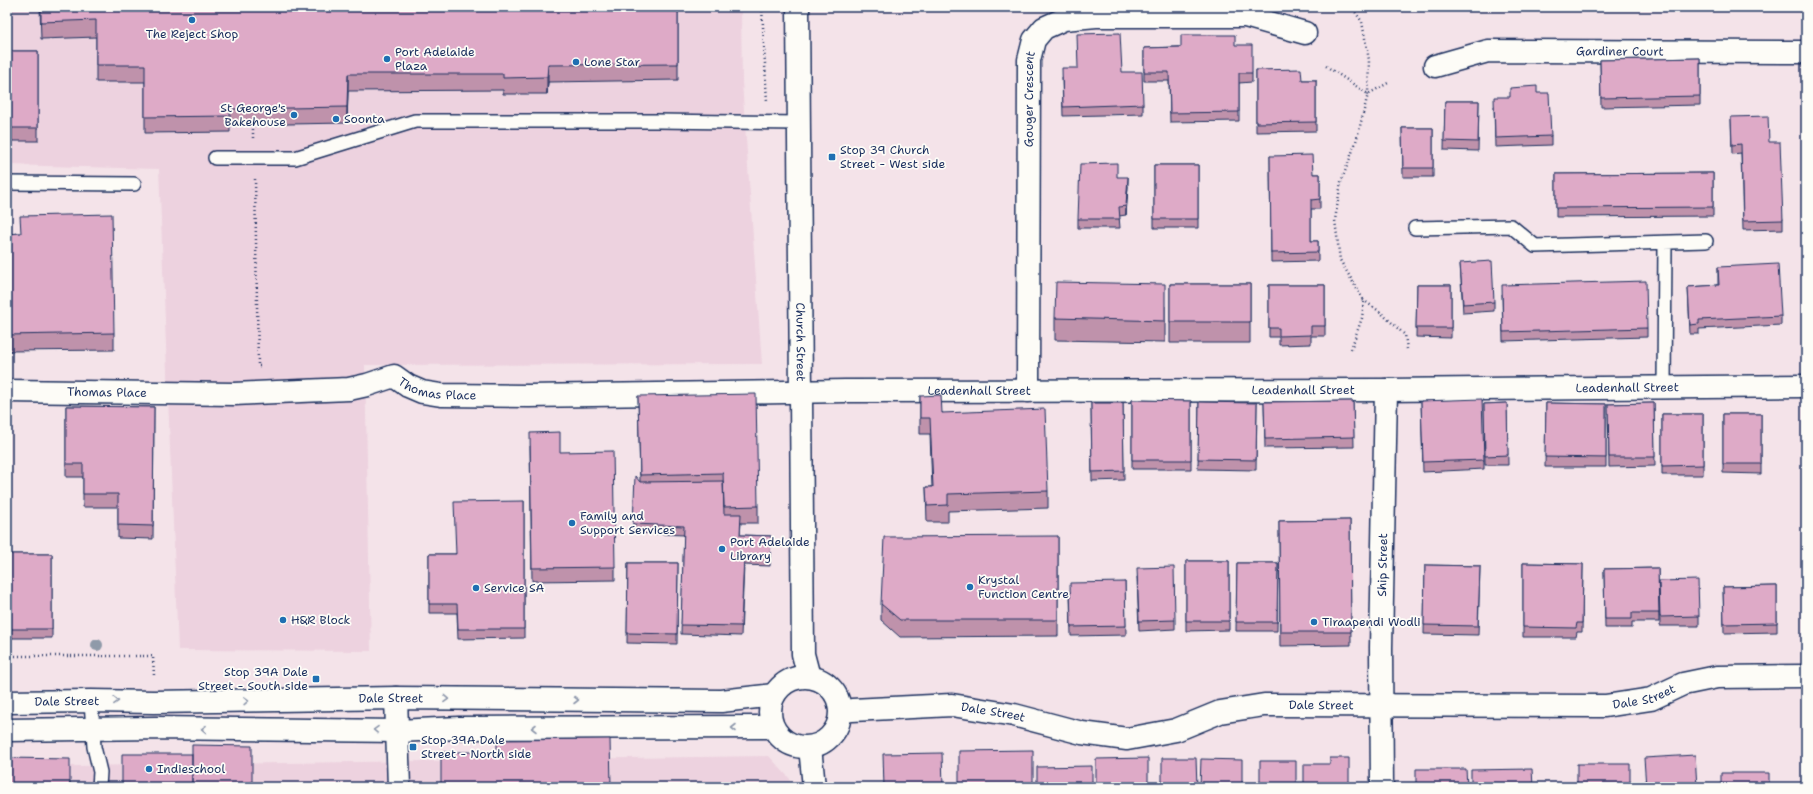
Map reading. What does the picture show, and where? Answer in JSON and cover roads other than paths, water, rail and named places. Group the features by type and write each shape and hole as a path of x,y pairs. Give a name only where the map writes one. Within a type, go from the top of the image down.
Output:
{"street":[{"name":"Church Street","path":"798,7 803,654 809,677"},
{"name":"Gouger Crescent","path":"1028,391 1029,60 1034,40 1044,28 1064,20 1096,16 1245,16 1305,33"},
{"name":"Gardiner Court","path":"1435,66 1488,51 1806,52"},
{"name":"Thomas Place","path":"7,392 234,394 349,389 394,376 408,386 422,392 441,395 528,396 800,392"},
{"name":"Leadenhall Street","path":"800,392 1386,390 1806,386"},
{"name":"Ship Street","path":"1382,787 1381,704 1386,390"},
{"name":"Dale Street","path":"841,712 852,710 952,705 1014,715 1082,733 1127,739 1176,730 1220,712 1264,705 1381,704 1605,706 1651,699 1683,684 1717,677 1806,676"},
{"path":"799,677 819,679 828,685 837,697 841,712 840,722 836,731 829,739 820,745 799,747 788,743 773,727 770,717 770,705 774,695 780,687 788,681 799,677"},
{"name":"Dale Street","path":"7,702 154,702 396,698 721,701 774,695"},
{"path":"396,698 399,787"},
{"path":"7,730 155,728 398,731 466,728 773,727"},
{"path":"810,747 814,787"}],"lane":[{"path":"215,158 295,158 415,121 799,123"},
{"path":"7,183 134,184"},
{"path":"1415,228 1511,226 1535,246 1706,241"},
{"path":"1664,387 1665,243"},
{"path":"91,701 92,730 94,747 100,772 100,787"}],"place":[{"name":"The Reject Shop","path":"192,20"},
{"name":"Port Adelaide Plaza","path":"387,59"},
{"name":"Lone Star","path":"576,62"},
{"name":"St George's Bakehouse","path":"294,115"},
{"name":"Soonta","path":"336,119"},
{"name":"Stop 39 Church Street - West side","path":"832,157"},
{"name":"Family and Support Services","path":"572,523"},
{"name":"Port Adelaide Library","path":"722,549"},
{"name":"Krystal Function Centre","path":"970,587"},
{"name":"Service SA","path":"476,588"},
{"name":"H&R Block","path":"283,620"},
{"name":"Tiraapendi Wodli","path":"1314,622"},
{"name":"Stop 39A Dale Street - South side","path":"316,679"},
{"name":"Stop 39A Dale Street - North side","path":"413,747"},
{"name":"Indieschool","path":"149,769"}]}
